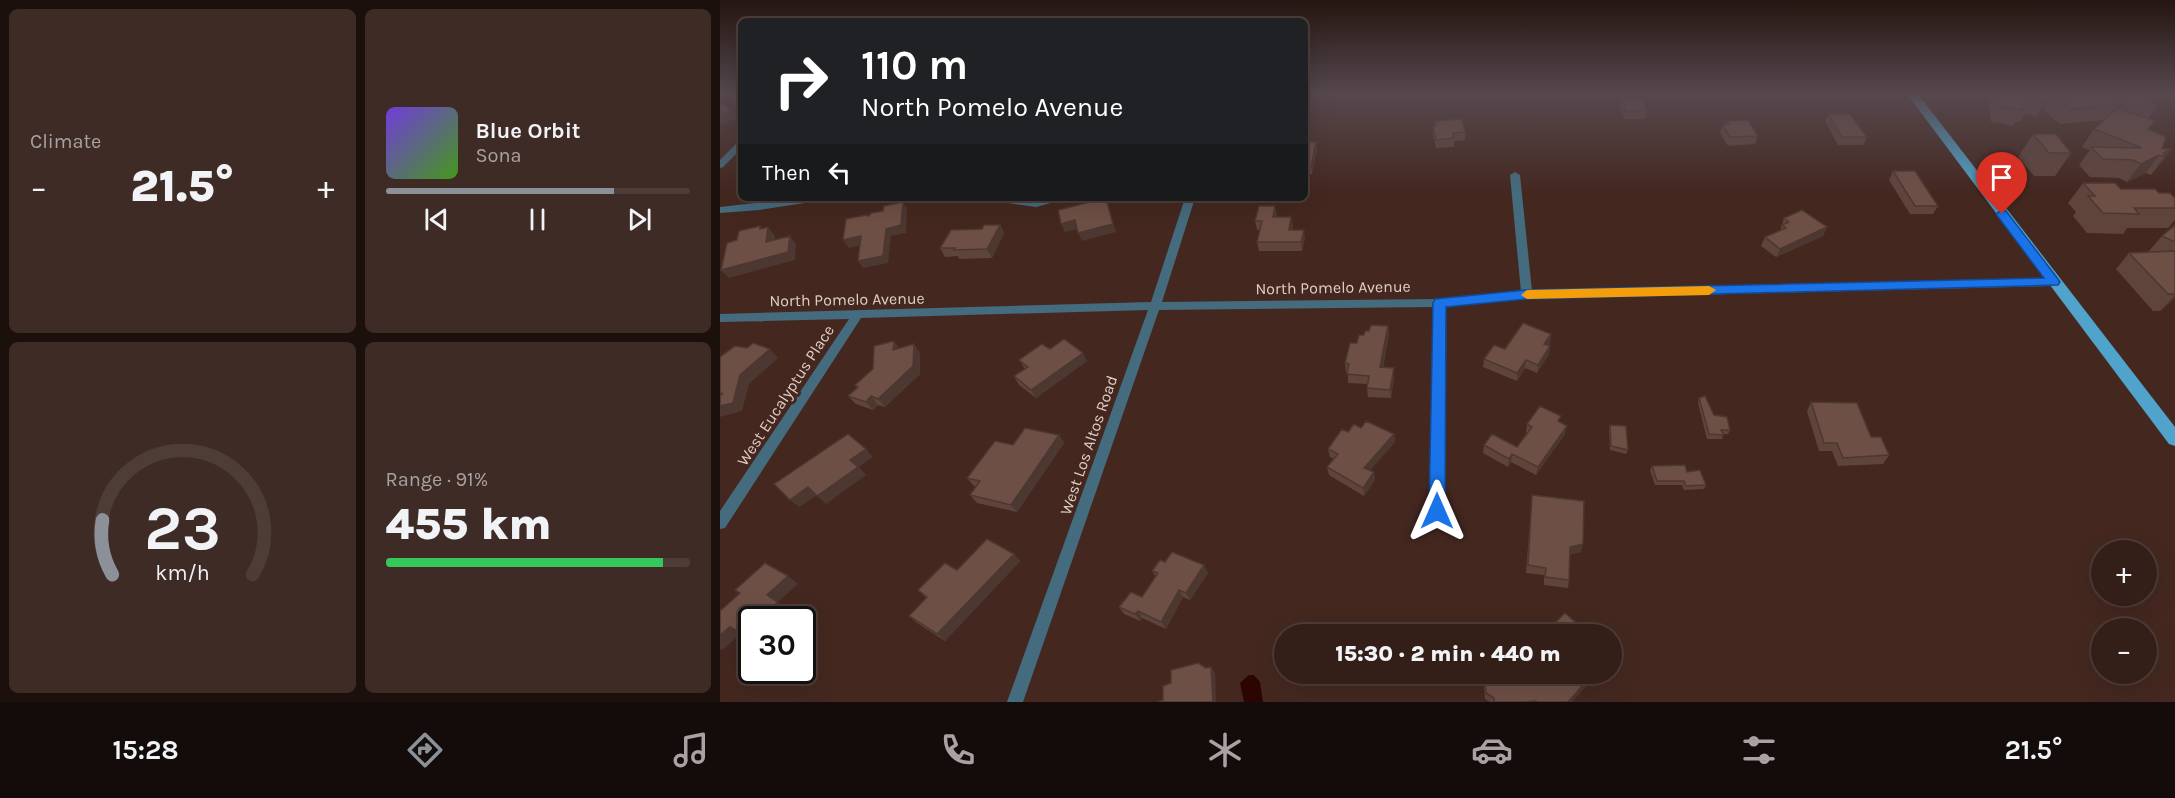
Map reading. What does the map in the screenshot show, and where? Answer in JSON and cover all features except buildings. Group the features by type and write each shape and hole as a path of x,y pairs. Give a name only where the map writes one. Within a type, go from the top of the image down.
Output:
{"main road":[{"path":"1937,127 2175,439"}],"street":[{"path":"720,165 738,147"},
{"path":"1515,175 1527,295"},
{"path":"720,210 798,201"},
{"path":"1015,201 1036,204 1047,201"},
{"name":"West Los Altos Road","path":"1015,702 1155,306 1189,201"},
{"name":"North Pomelo Avenue","path":"720,318 1155,306 1439,303 1527,295 2054,282"},
{"path":"1437,511 1439,303"},
{"name":"West Eucalyptus Place","path":"720,524 857,315"}],"shaded area":[{"path":"1249,675 1254,675 1260,682 1263,702 1244,702 1240,683"}],"slow traffic":[{"path":"1527,295 1709,290"}],"route":[{"path":"1437,511 1439,303 1527,295 2054,282 2002,214"}]}
